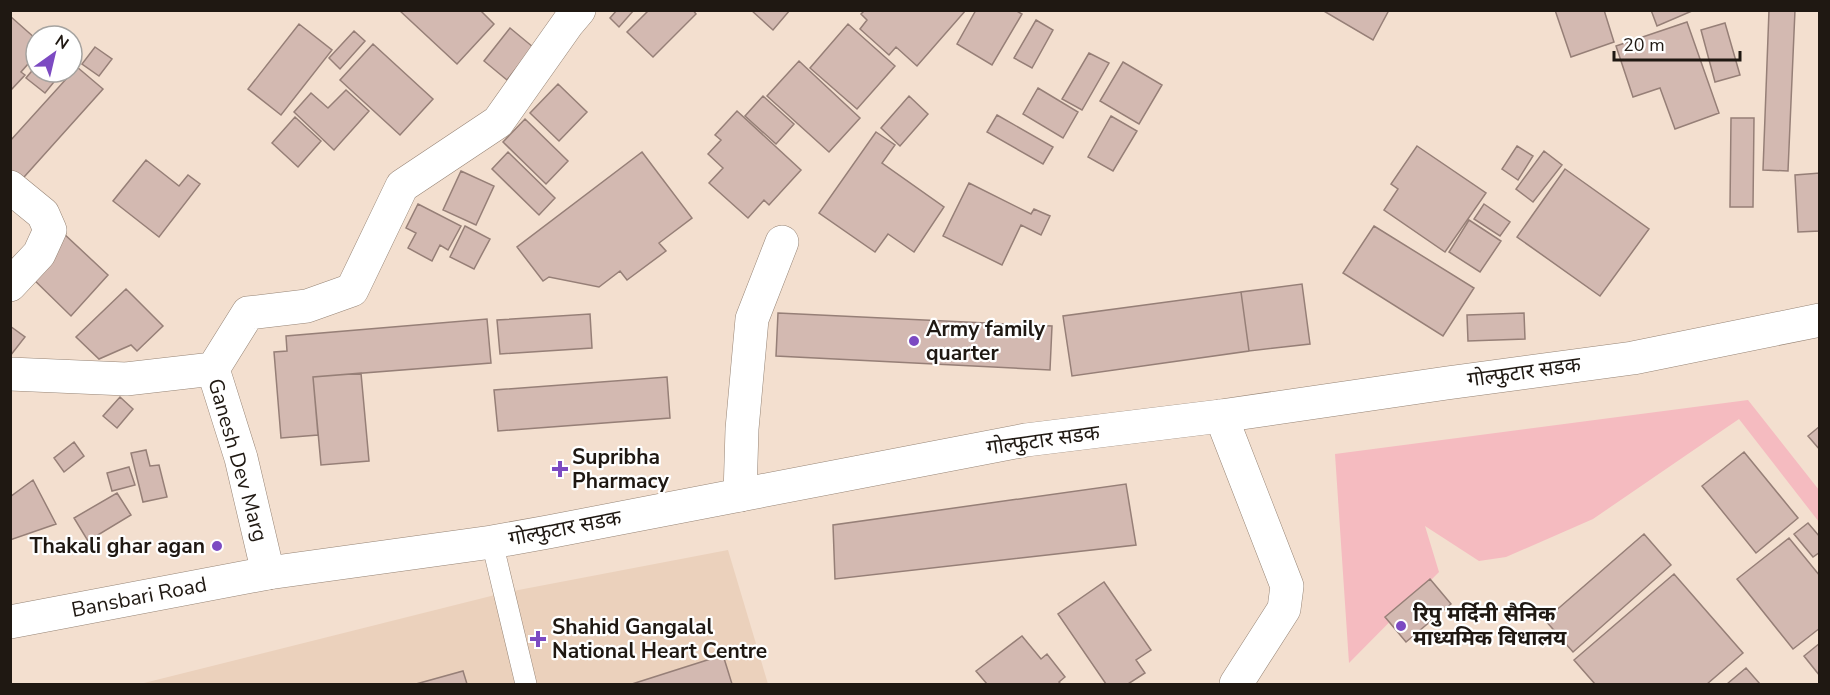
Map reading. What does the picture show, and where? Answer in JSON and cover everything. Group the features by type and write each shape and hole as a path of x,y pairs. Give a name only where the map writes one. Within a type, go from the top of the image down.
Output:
{"main road":[{"path":"213,369 248,313 307,306 352,290 402,186 498,122 579,10"},
{"path":"10,187 43,214 50,230 39,254 10,285"},
{"path":"740,495 742,429 752,319 782,242"},
{"name":"गोल्फुटार सडक","path":"268,573 492,542 1026,440 1221,416 1633,358 1820,320"},
{"name":"Ganesh Dev Marg","path":"10,374 126,379 213,369 241,458 268,573"},
{"path":"1221,416 1287,586 1284,609 1236,684"},
{"name":"Bansbari Road","path":"10,622 268,573"}],"lane":[{"path":"492,542 526,684"}],"shaded area":[{"path":"1748,400 1819,490 1819,522 1739,419 1593,519 1506,557 1479,561 1425,526 1439,572 1349,663 1335,454"},
{"name":"Shahid Gangalal National Heart Centre","path":"728,550 768,684 140,684 503,593"}],"building":[{"path":"399,10 480,10 494,24 457,64"},
{"path":"617,10 634,10 619,27 610,18"},
{"path":"649,10 693,10 696,14 653,57 627,32"},
{"path":"751,10 790,10 773,30"},
{"path":"865,10 966,10 917,66 896,47 889,55 860,29 867,20 861,14"},
{"path":"976,10 1015,10 1022,14 992,65 957,44"},
{"path":"1322,10 1389,10 1373,40"},
{"path":"1555,10 1604,10 1614,42 1571,57"},
{"path":"1651,10 1692,10 1692,11 1657,26"},
{"path":"1769,10 1795,10 1788,171 1763,170"},
{"path":"10,16 24,28 24,69 21,72 24,76 10,91"},
{"path":"1036,20 1053,30 1032,68 1014,58"},
{"path":"1687,22 1719,113 1675,129 1660,88 1633,97 1616,46"},
{"path":"1725,23 1740,75 1715,82 1701,30"},
{"path":"299,24 332,50 281,115 248,89"},
{"path":"848,24 895,66 857,109 810,68"},
{"path":"510,28 533,47 507,80 484,61"},
{"path":"354,31 365,41 340,69 329,58"},
{"path":"373,44 433,99 400,135 340,80"},
{"path":"95,47 112,59 99,76 84,65 84,61"},
{"path":"1089,53 1109,63 1082,110 1062,99"},
{"path":"799,61 860,118 829,152 767,96"},
{"path":"1123,62 1162,85 1139,124 1100,101"},
{"path":"84,73 103,89 16,186 10,181 10,141 62,84 84,84"},
{"path":"34,84 52,84 45,93"},
{"path":"558,84 587,112 559,141 530,113"},
{"path":"1038,88 1078,112 1063,138 1023,114"},
{"path":"346,90 369,111 334,150 294,112 311,93 328,108"},
{"path":"763,96 794,124 776,144 745,116"},
{"path":"909,96 928,114 900,146 881,128"},
{"path":"737,111 801,170 769,205 764,200 748,218 709,183 723,168 708,154 721,140 715,135"},
{"path":"997,115 1053,147 1043,164 987,132"},
{"path":"1111,116 1137,131 1113,171 1088,157"},
{"path":"295,117 321,141 298,167 272,143"},
{"path":"1731,118 1754,118 1753,207 1730,207"},
{"path":"525,119 568,161 546,184 503,142"},
{"path":"876,132 895,145 882,163 944,207 914,252 888,234 875,252 819,213"},
{"path":"1417,146 1486,193 1445,252 1384,210 1398,189 1391,184"},
{"path":"1517,146 1533,156 1518,180 1502,169"},
{"path":"1544,151 1562,165 1533,202 1516,189"},
{"path":"508,152 555,198 539,215 492,169"},
{"path":"642,152 692,218 659,243 666,251 627,280 620,271 599,287 549,277 543,281 517,247"},
{"path":"146,160 179,186 188,175 200,184 159,237 113,201"},
{"path":"1565,169 1649,229 1600,296 1517,237"},
{"path":"461,171 494,186 476,225 443,210"},
{"path":"1820,173 1820,231 1798,232 1795,175"},
{"path":"969,183 1031,214 1034,209 1050,216 1041,235 1021,225 1002,265 943,236"},
{"path":"418,204 461,226 448,250 440,245 432,261 408,248 416,233 406,228"},
{"path":"1484,204 1510,222 1500,236 1474,219"},
{"path":"1469,220 1501,241 1480,272 1449,252"},
{"path":"465,226 490,239 474,269 450,257"},
{"path":"1374,226 1474,288 1443,336 1343,273"},
{"path":"62,232 108,275 71,316 28,274"},
{"path":"1302,284 1310,344 1249,351 1241,292"},
{"path":"126,289 163,326 137,351 131,345 99,359 76,337"},
{"path":"1241,292 1249,351 1072,376 1063,316"},
{"name":"Army family quarter","path":"778,313 1052,326 1050,370 776,356"},
{"path":"1524,313 1525,339 1468,341 1467,315"},
{"path":"590,314 592,348 500,354 497,320"},
{"path":"487,319 491,363 313,377 318,435 281,438 274,352 287,351 286,336"},
{"path":"10,326 25,337 10,356"},
{"path":"361,373 369,461 321,465 313,377"},
{"path":"667,377 670,418 498,431 494,390"},
{"path":"120,397 133,409 117,428 103,416"},
{"path":"1820,426 1820,450 1808,436"},
{"path":"74,442 84,456 64,472 54,458"},
{"path":"146,450 150,466 159,465 167,497 143,502 131,453"},
{"path":"1744,452 1798,518 1756,553 1702,486"},
{"path":"129,467 135,485 112,491 107,473"},
{"path":"33,480 56,524 10,540 10,497"},
{"path":"1126,484 1136,545 835,579 833,525"},
{"path":"117,493 131,515 88,541 74,518"},
{"path":"1808,523 1820,537 1820,552 1813,557 1794,534"},
{"path":"1644,534 1671,565 1573,652 1545,620"},
{"path":"1789,538 1820,576 1820,628 1793,649 1737,579"},
{"path":"1674,574 1743,653 1707,684 1595,684 1574,660"},
{"path":"1430,579 1451,604 1406,642 1385,617"},
{"path":"1104,582 1151,650 1136,660 1145,673 1128,684 1106,684 1058,614"},
{"path":"1022,636 1041,659 1047,654 1065,677 1059,682 1061,684 987,684 976,671"},
{"path":"1820,643 1820,676 1804,656"},
{"path":"723,655 732,684 632,684"},
{"path":"1746,668 1760,684 1727,684"},
{"path":"463,671 467,684 416,684"}],"place":[{"name":"Army family quarter","path":"914,341"},
{"name":"Supribha Pharmacy","path":"560,469"},
{"name":"Thakali ghar agan","path":"217,546"},
{"name":"रिपु मर्दिनी सैनिक माध्यमिक विधालय","path":"1401,626"},
{"name":"Shahid Gangalal National Heart Centre","path":"538,639"}]}
